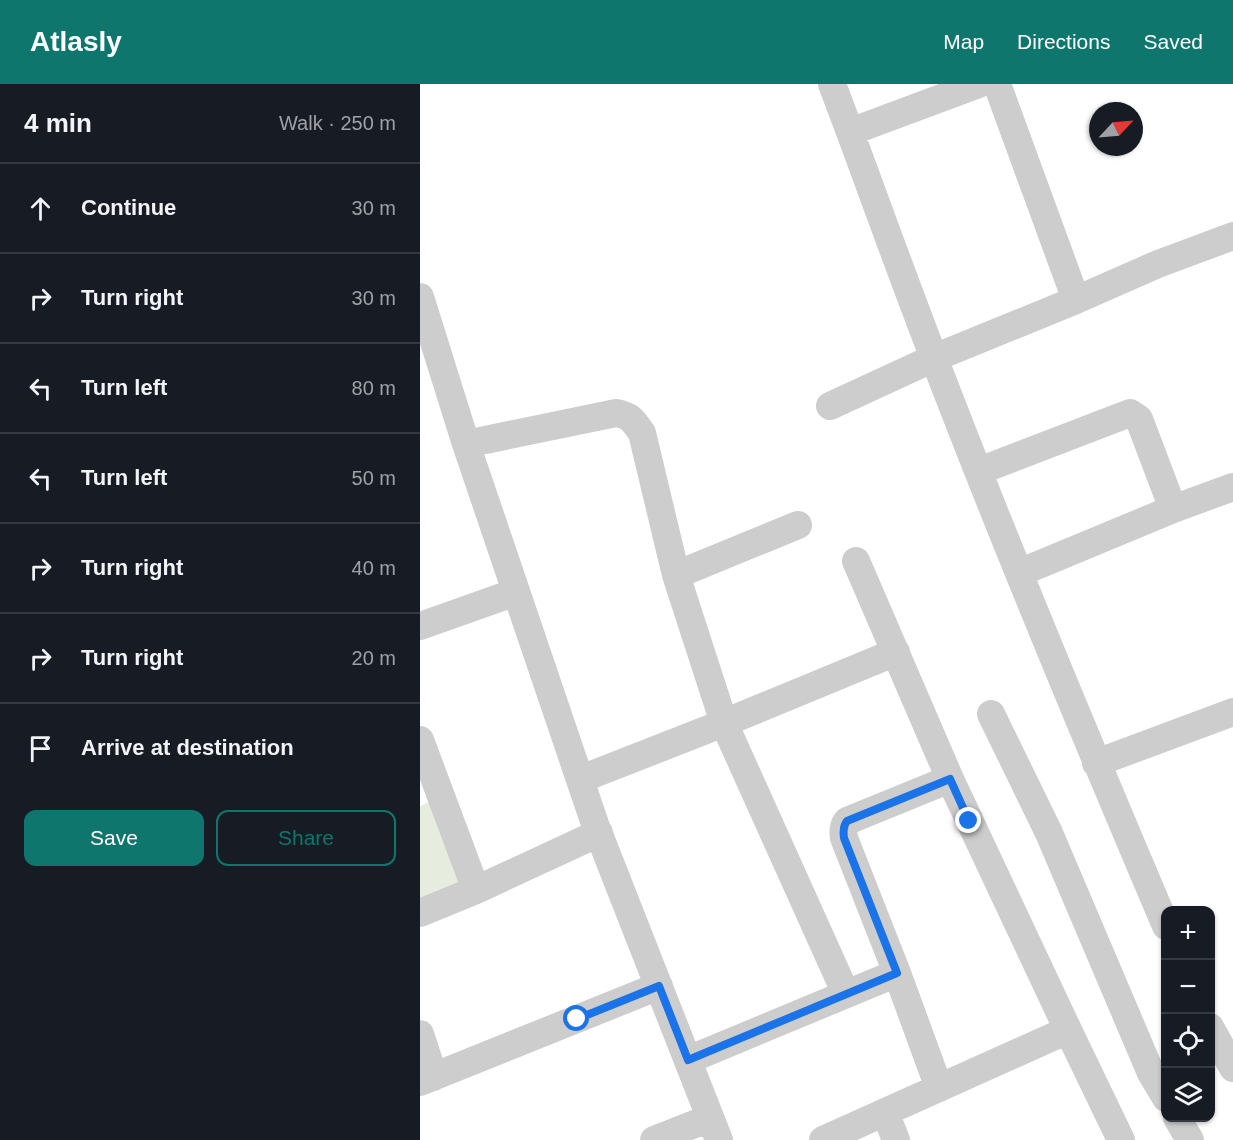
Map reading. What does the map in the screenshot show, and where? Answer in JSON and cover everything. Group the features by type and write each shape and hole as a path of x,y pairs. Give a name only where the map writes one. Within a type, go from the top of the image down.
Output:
{"street":[{"path":"832,84 934,358 1019,573 1096,763 1161,914"},
{"path":"850,132 980,84"},
{"path":"997,84 1076,300"},
{"path":"830,406 934,358 1158,264 1233,236"},
{"path":"420,297 466,444 599,833 715,1129 654,1140"},
{"path":"979,471 1131,412 1139,419 1173,508"},
{"path":"466,444 616,413 632,418 642,433 676,575 724,723 846,994"},
{"path":"1019,573 1173,508 1233,486"},
{"path":"676,575 798,525"},
{"path":"856,561 950,779 1121,1140"},
{"path":"420,626 516,592"},
{"path":"580,779 896,652"},
{"path":"1096,763 1233,712"},
{"path":"991,714 1049,833 1151,1073 1161,1090"},
{"path":"420,740 428,790 476,890"},
{"path":"939,1088 843,831 847,821 950,779"},
{"path":"420,913 476,890 599,833"},
{"path":"688,1060 897,973"},
{"path":"420,1034 427,1080 659,986"},
{"path":"823,1140 1068,1030"},
{"path":"1215,1036 1233,1068"},
{"path":"885,1112 896,1140"},
{"path":"1179,1122 1190,1140"}],"green space":[{"path":"438,799 470,888 420,908 420,806"}],"route":[{"path":"577,1019 659,986 688,1060 897,973 844,838 845,824 847,821 950,779 969,821"}]}
